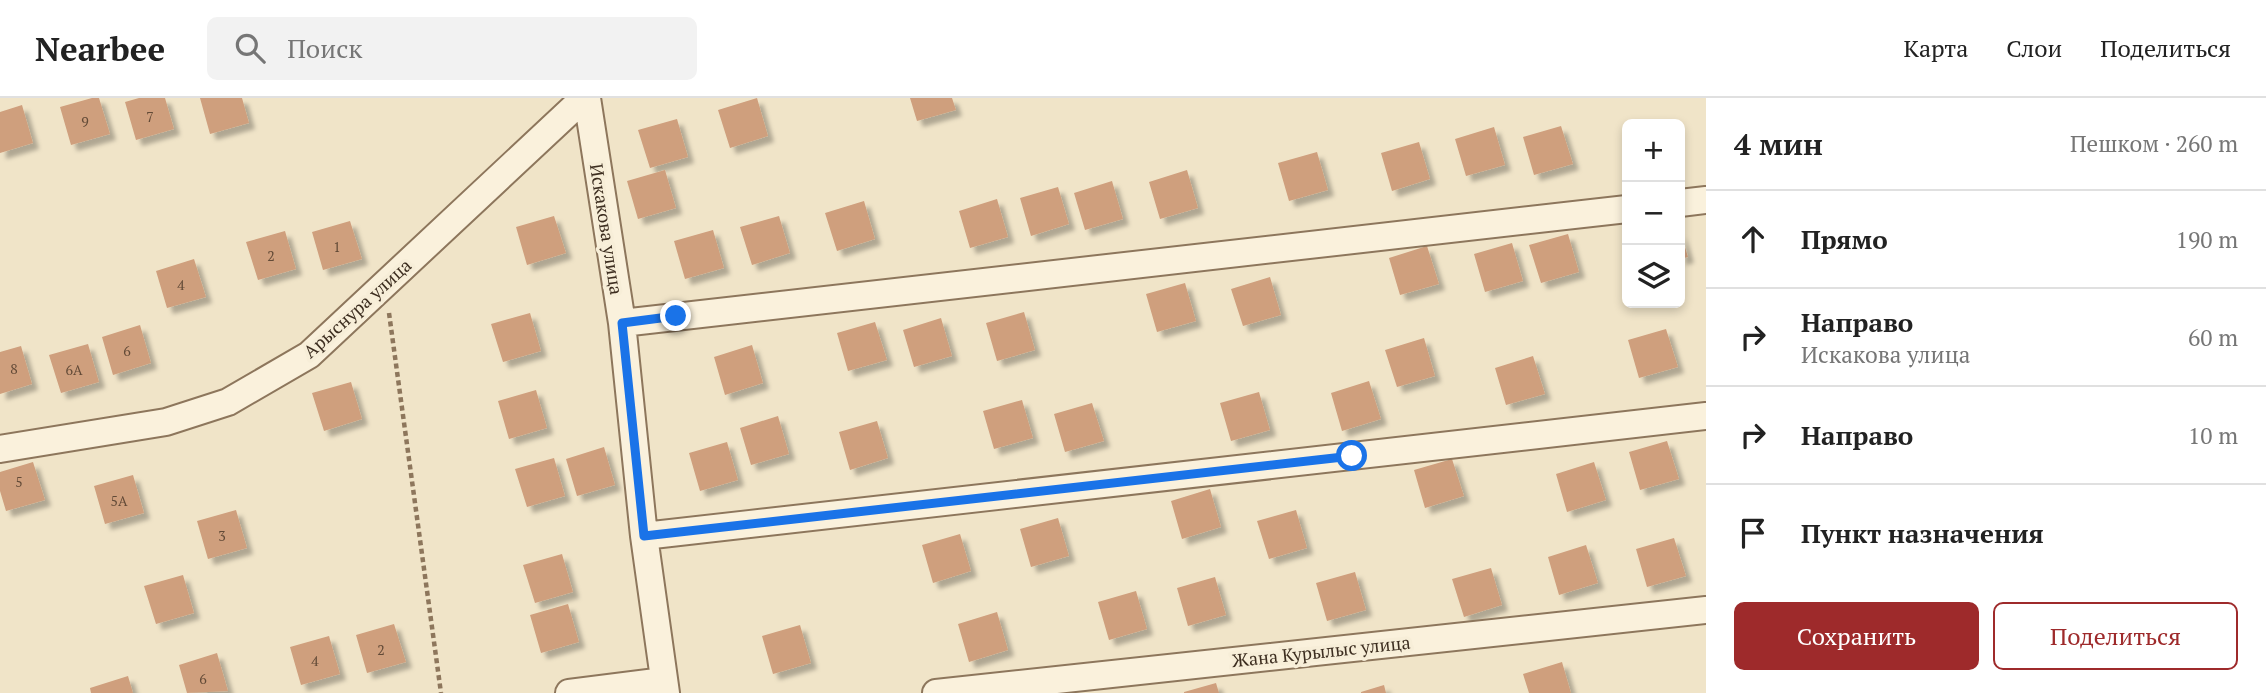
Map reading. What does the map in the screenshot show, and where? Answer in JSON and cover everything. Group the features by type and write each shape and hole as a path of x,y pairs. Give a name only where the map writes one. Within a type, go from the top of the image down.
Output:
{"street":[{"name":"Арыснура улица","path":"0,449 166,422 228,402 309,355 585,98"},
{"name":"Искакова улица","path":"585,98 622,323 644,536 665,687"},
{"path":"1685,202 1706,200"},
{"path":"622,323 1622,210"},
{"path":"644,536 1706,416"},
{"name":"Жана Курылыс улица","path":"936,693 1706,610"},
{"path":"569,693 665,687"}],"path":[{"path":"385,284 441,693"}],"building":[{"path":"99,98 110,134 71,145 60,107"},
{"path":"139,98 165,98 174,129 136,140 125,102"},
{"path":"200,98 242,98 249,123 210,134"},
{"path":"757,98 768,136 730,148 718,110"},
{"path":"910,98 952,98 956,110 917,121"},
{"path":"22,105 33,143 0,153 0,112"},
{"path":"677,119 688,157 650,168 638,130"},
{"path":"1561,126 1573,164 1534,175 1523,137"},
{"path":"1494,127 1505,165 1466,176 1455,139"},
{"path":"1419,142 1430,179 1392,191 1381,153"},
{"path":"1317,152 1328,190 1289,201 1278,163"},
{"path":"665,170 676,208 638,219 627,181"},
{"path":"1187,170 1198,208 1160,219 1149,182"},
{"path":"1112,181 1123,219 1085,230 1074,193"},
{"path":"1058,187 1069,224 1031,236 1020,198"},
{"path":"997,199 1008,237 970,248 959,211"},
{"path":"864,201 875,239 837,251 825,213"},
{"path":"554,216 566,253 527,265 516,227"},
{"path":"779,216 790,253 752,265 740,227"},
{"path":"350,221 362,259 323,270 312,232"},
{"path":"713,230 724,268 685,279 674,241"},
{"path":"285,231 296,269 258,280 246,242"},
{"path":"1568,234 1579,272 1541,283 1529,245"},
{"path":"1512,243 1523,281 1485,292 1474,254"},
{"path":"1427,246 1439,284 1400,295 1389,258"},
{"path":"194,259 206,297 167,308 156,271"},
{"path":"1270,277 1281,315 1243,326 1231,289"},
{"path":"1185,283 1196,321 1157,332 1146,294"},
{"path":"1024,312 1035,350 997,361 986,323"},
{"path":"530,313 541,351 503,362 491,324"},
{"path":"941,318 952,356 914,367 903,330"},
{"path":"875,322 887,360 848,371 837,333"},
{"path":"140,325 151,363 113,375 102,337"},
{"path":"1666,329 1678,367 1639,378 1628,340"},
{"path":"1424,338 1435,376 1397,387 1385,350"},
{"path":"88,344 99,382 61,393 49,355"},
{"path":"752,345 763,383 725,395 714,357"},
{"path":"21,346 32,384 0,394 0,352"},
{"path":"1533,356 1545,394 1506,405 1495,368"},
{"path":"1369,381 1381,419 1342,431 1331,393"},
{"path":"351,382 362,419 324,431 312,393"},
{"path":"536,390 547,428 509,439 498,401"},
{"path":"1259,392 1270,430 1231,441 1220,403"},
{"path":"1022,400 1033,438 994,449 983,411"},
{"path":"1092,403 1104,441 1065,452 1054,414"},
{"path":"778,416 789,454 751,465 740,428"},
{"path":"877,421 888,458 850,470 839,432"},
{"path":"1667,441 1679,479 1640,490 1629,452"},
{"path":"727,442 738,480 700,491 689,453"},
{"path":"604,447 615,485 577,496 566,459"},
{"path":"554,458 565,496 527,507 515,469"},
{"path":"1452,459 1464,496 1425,508 1414,470"},
{"path":"33,462 45,500 6,511 0,491 0,472"},
{"path":"1594,462 1606,500 1567,512 1556,474"},
{"path":"133,475 144,513 105,524 94,486"},
{"path":"1210,489 1221,527 1182,539 1171,501"},
{"path":"236,510 247,548 208,559 197,521"},
{"path":"1296,510 1307,548 1269,559 1257,521"},
{"path":"1058,518 1069,556 1031,567 1020,529"},
{"path":"960,534 971,571 933,583 922,545"},
{"path":"1674,538 1686,576 1647,587 1636,549"},
{"path":"1586,545 1598,583 1559,595 1548,557"},
{"path":"562,554 573,592 535,603 523,565"},
{"path":"1491,568 1502,605 1464,617 1452,579"},
{"path":"1355,572 1366,610 1327,621 1316,583"},
{"path":"183,575 194,613 156,624 144,586"},
{"path":"1215,577 1226,615 1188,626 1177,588"},
{"path":"1136,591 1147,629 1109,640 1098,602"},
{"path":"568,604 579,642 541,653 530,615"},
{"path":"997,612 1008,650 969,662 958,624"},
{"path":"394,624 406,662 367,673 356,635"},
{"path":"800,625 811,663 773,674 762,636"},
{"path":"329,636 340,674 301,685 290,647"},
{"path":"217,653 228,691 187,693 179,665"},
{"path":"1562,662 1571,693 1529,693 1523,674"},
{"path":"128,676 133,693 91,693 90,688"},
{"path":"1216,683 1219,693 1184,693 1184,692"},
{"path":"1384,685 1386,693 1361,693 1361,692"}],"route":[{"path":"676,316 622,323 644,536 1352,456"}]}
